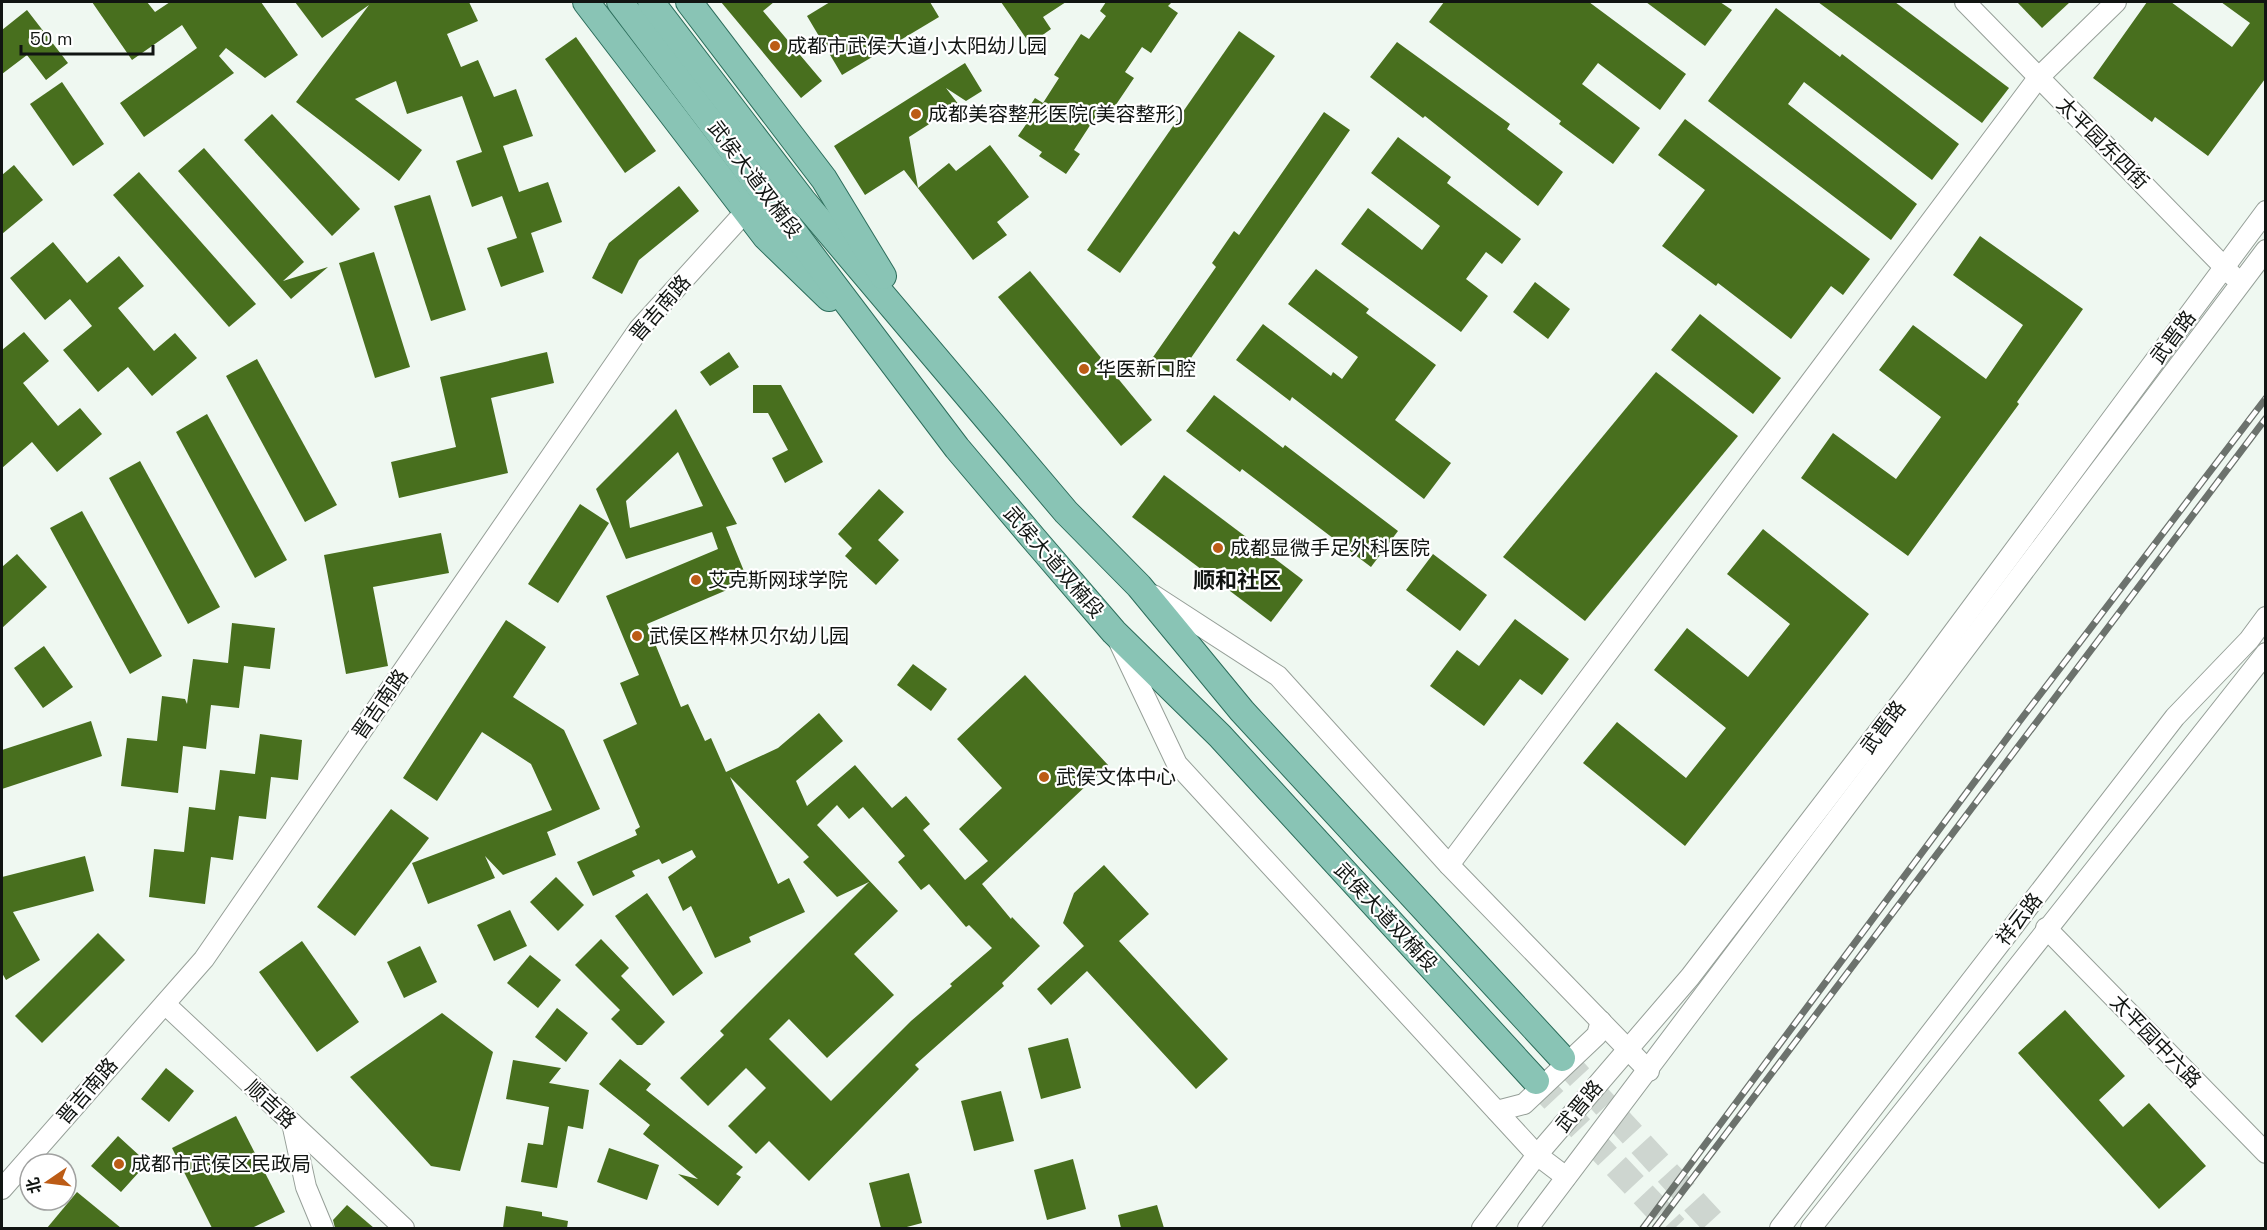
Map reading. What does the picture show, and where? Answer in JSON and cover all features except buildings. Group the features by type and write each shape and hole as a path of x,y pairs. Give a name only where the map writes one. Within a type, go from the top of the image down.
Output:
{"main road":[{"path":"586,2 766,237 886,353"},
{"name":"武侯大道双楠段","path":"620,2 792,208 927,348 1066,512 1139,586 1242,711 1562,1058"},
{"name":"武侯大道双楠段","path":"651,2 792,208 886,353 957,448 1114,632 1220,735 1536,1081"},
{"path":"689,2 824,179 927,348"}],"street":[{"name":"太平园东四街","path":"1965,2 2242,285"},
{"path":"1449,865 2038,78 2116,2"},
{"name":"晋吉南路","path":"2,1189 204,959 639,329 746,210"},
{"name":"武晋路","path":"1482,1228 1537,1155 1690,977 1908,694 2265,211"},
{"name":"武晋路","path":"1528,1228 2242,285 2265,250"},
{"path":"1139,586 1278,676 1449,865 1649,1071"},
{"name":"祥云路","path":"1781,1228 2175,717 2249,640 2265,617"},
{"path":"1114,632 1177,764 1537,1155 1566,1177"},
{"path":"2249,640 2265,653"},
{"name":"祥云路","path":"1811,1228 2046,928 2259,674 2265,653"},
{"path":"2235,654 2259,674"},
{"name":"太平园中六路","path":"2046,928 2265,1153"},
{"name":"顺吉路","path":"165,1004 404,1228"},
{"path":"1497,1111 1524,1104 1598,1035 1601,1021"},
{"path":"292,1123 306,1187 323,1228"}],"tunnel":[{"path":"1562,1058 1718,1228"},
{"path":"1536,1081 1675,1228"}],"railway":[{"path":"1643,1228 2019,722 2266,398"},
{"path":"1655,1228 2266,418"}],"place":[{"name":"成都市武侯大道小太阳幼儿园","path":"775,46"},
{"name":"成都美容整形医院(美容整形)","path":"916,114"},
{"name":"华医新口腔","path":"1084,369"},
{"name":"成都显微手足外科医院","path":"1218,548"},
{"name":"艾克斯网球学院","path":"696,580"},
{"name":"武侯区桦林贝尔幼儿园","path":"637,636"},
{"name":"武侯文体中心","path":"1044,777"},
{"name":"成都市武侯区民政局","path":"119,1164"}],"district":[{"name":"顺和社区","path":"1237,580"}]}
